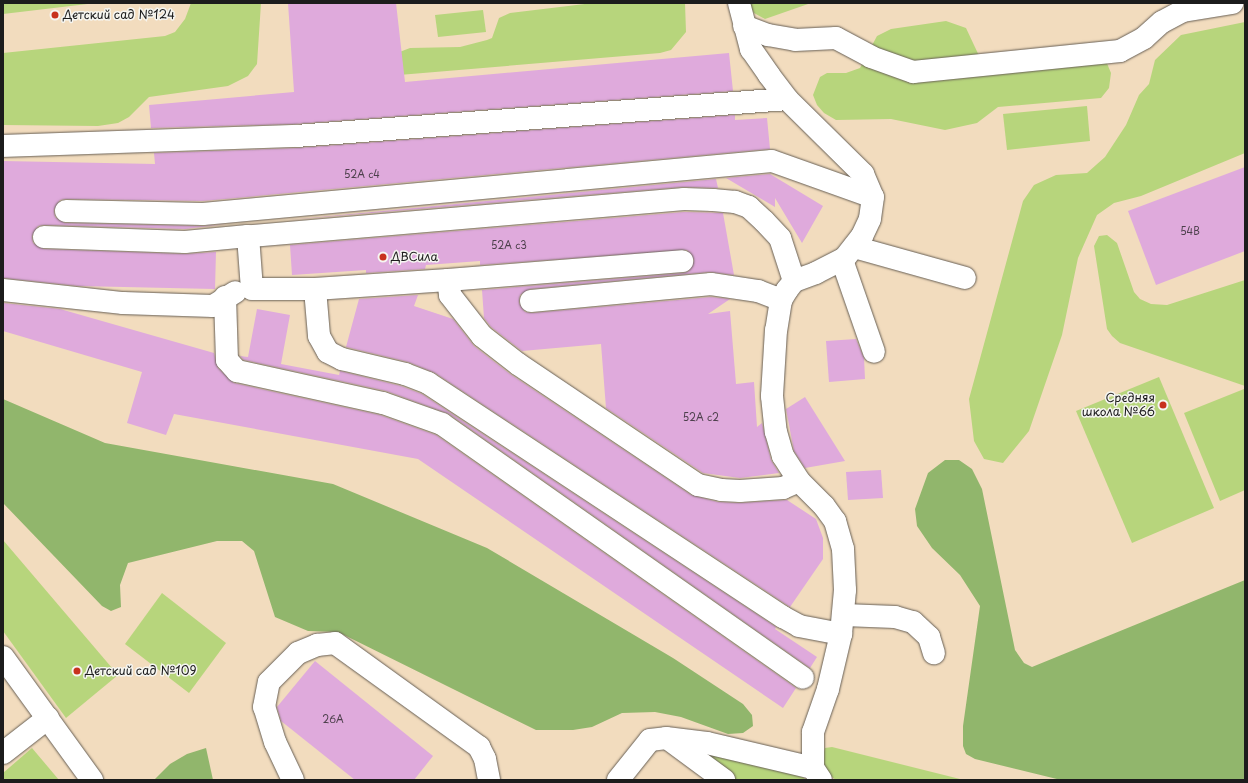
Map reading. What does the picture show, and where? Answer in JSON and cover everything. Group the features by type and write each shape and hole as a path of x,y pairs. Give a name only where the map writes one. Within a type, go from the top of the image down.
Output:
{"lane":[{"path":"618,780 650,740 666,738 707,742 817,774 813,732 828,689 842,625 843,549 835,521 824,506 799,481 783,456 776,432 772,396 776,330 781,300 794,281 848,253 870,219 873,197 863,174 787,99 751,48 738,3"},
{"path":"744,26 768,35 794,40 836,38 871,58 913,72 1120,51 1144,38 1182,7 1232,3"},
{"path":"3,146 296,136 787,99"},
{"path":"66,210 203,214 772,161 873,197"},
{"path":"44,237 185,242 684,199 713,200 742,205 764,221 780,238 794,281"},
{"path":"248,236 252,289"},
{"path":"848,253 965,278"},
{"path":"848,253 874,352"},
{"path":"3,290 123,303 206,305 217,304 225,297 242,290 252,289 315,289 682,261"},
{"path":"448,280 450,295 482,336 518,364 698,485 721,490 746,490 783,488 799,481"},
{"path":"531,301 711,284 758,291 781,300"},
{"path":"315,289 319,336 328,352 342,359 405,374 428,383 783,617 799,626 842,625 895,616 913,622 928,636 934,653"},
{"path":"225,297 227,360 237,371 383,403 442,424 803,678"},
{"path":"293,780 275,742 264,708 269,682 298,653 317,645 335,643 479,747 486,759 489,780"},
{"path":"3,657 92,780"},
{"path":"3,753 48,718"},
{"path":"666,738 683,748 724,780"}],"green space":[{"path":"3,3 96,3 3,14"},
{"path":"191,3 261,3 257,64 248,76 228,86 149,97 129,117 118,123 98,126 3,125 3,53 165,36 175,32 185,19"},
{"path":"593,3 685,3 686,32 671,50 660,53 387,76 397,53 410,48 460,47 492,38 499,18 510,13"},
{"path":"748,3 811,3 765,19 754,13"},
{"path":"483,10 486,32 438,37 435,15"},
{"path":"946,21 966,28 981,60 1106,61 1111,73 1109,88 1101,98 998,107 977,123 945,130 891,119 836,120 824,113 817,105 813,95 820,77 827,73 846,73 860,68 877,36 891,29"},
{"path":"1245,22 1245,153 1141,196 1114,203 1097,215 1078,258 1062,335 1029,431 1003,463 984,459 974,441 969,399 1023,201 1034,185 1056,175 1087,173 1105,157 1126,125 1139,95 1149,84 1155,60 1181,35"},
{"path":"1087,106 1090,141 1007,150 1003,114"},
{"path":"1107,235 1117,243 1134,292 1140,299 1151,304 1167,305 1245,280 1245,386 1120,343 1112,336 1107,329 1094,246 1099,236"},
{"path":"1159,377 1214,508 1132,543 1076,411"},
{"path":"1244,389 1245,490 1220,501 1184,413"},
{"path":"3,399 105,443 333,484 487,548 673,658 743,704 752,715 753,726 743,733 728,734 681,717 655,712 622,713 592,727 573,730 536,730 338,632 308,631 275,617 254,551 242,541 217,541 128,563 120,585 121,607 111,611 102,606 3,503"},
{"path":"945,460 959,460 972,469 982,489 1015,650 1024,663 1032,667 1245,580 1245,780 1061,780 975,759 966,754 963,746 963,726 980,606 960,575 932,548 917,526 915,509 928,473"},
{"path":"3,540 118,675 66,718 3,631"},
{"path":"162,593 226,643 189,693 125,644"},
{"path":"832,747 964,780 836,780 829,775 822,759 825,748"},
{"path":"32,748 59,780 3,780 3,773"},
{"path":"206,748 213,780 154,780 170,764 187,754"},
{"path":"706,751 803,777 806,780 732,780 705,760"}],"building":[{"path":"288,3 396,3 405,82 729,53 733,91 295,124 151,128 149,105 294,92"},
{"path":"735,115 735,120 767,118 770,149 203,201 60,200 54,210 55,217 65,223 203,226 227,224 185,229 44,225 38,226 32,236 33,243 44,249 185,254 216,252 215,289 78,286 3,278 3,161 155,164 154,153 297,148"},
{"path":"1245,167 1245,251 1156,285 1128,211"},
{"path":"770,174 823,206 802,243 775,198 775,207 726,178"},
{"path":"716,179 718,188 683,187 288,220"},
{"path":"684,212 723,213 734,275 710,272 530,289 520,295 519,303 525,312 532,313 711,297 730,299 708,314 730,311 736,384 754,382 757,427 762,423 771,460 779,473 740,478 703,473 606,408 601,344 522,351 491,327 484,318 482,290 683,273 689,271 694,260 687,250 480,265 480,261 426,265 425,269 366,273 366,270 292,275 290,245"},
{"path":"418,295 414,306 453,319 474,346 510,374 691,495 718,502 739,503 787,500 816,519 823,538 823,559 790,607 435,373 408,362 346,347 359,299"},
{"path":"3,303 60,309 214,353 218,368 234,383 380,415 436,435 796,688 783,708 418,459 174,414 166,435 127,423 142,372 3,331"},
{"path":"257,309 290,315 281,364 339,375 340,371 401,386 422,394 776,627 775,629 817,657 810,668 449,414 386,391 244,360 240,356 248,357"},
{"path":"856,339 864,358 865,379 829,382 826,341"},
{"path":"805,397 845,461 805,468 794,451 786,409"},
{"path":"881,470 883,498 848,500 846,472"},
{"path":"315,661 433,756 414,780 355,780 281,721 277,707"}],"place":[{"name":"Детский сад №124","path":"55,15"},
{"name":"ДВСила","path":"383,257"},
{"name":"Средняя школа №66","path":"1163,405"},
{"name":"Детский сад №109","path":"77,671"}]}
